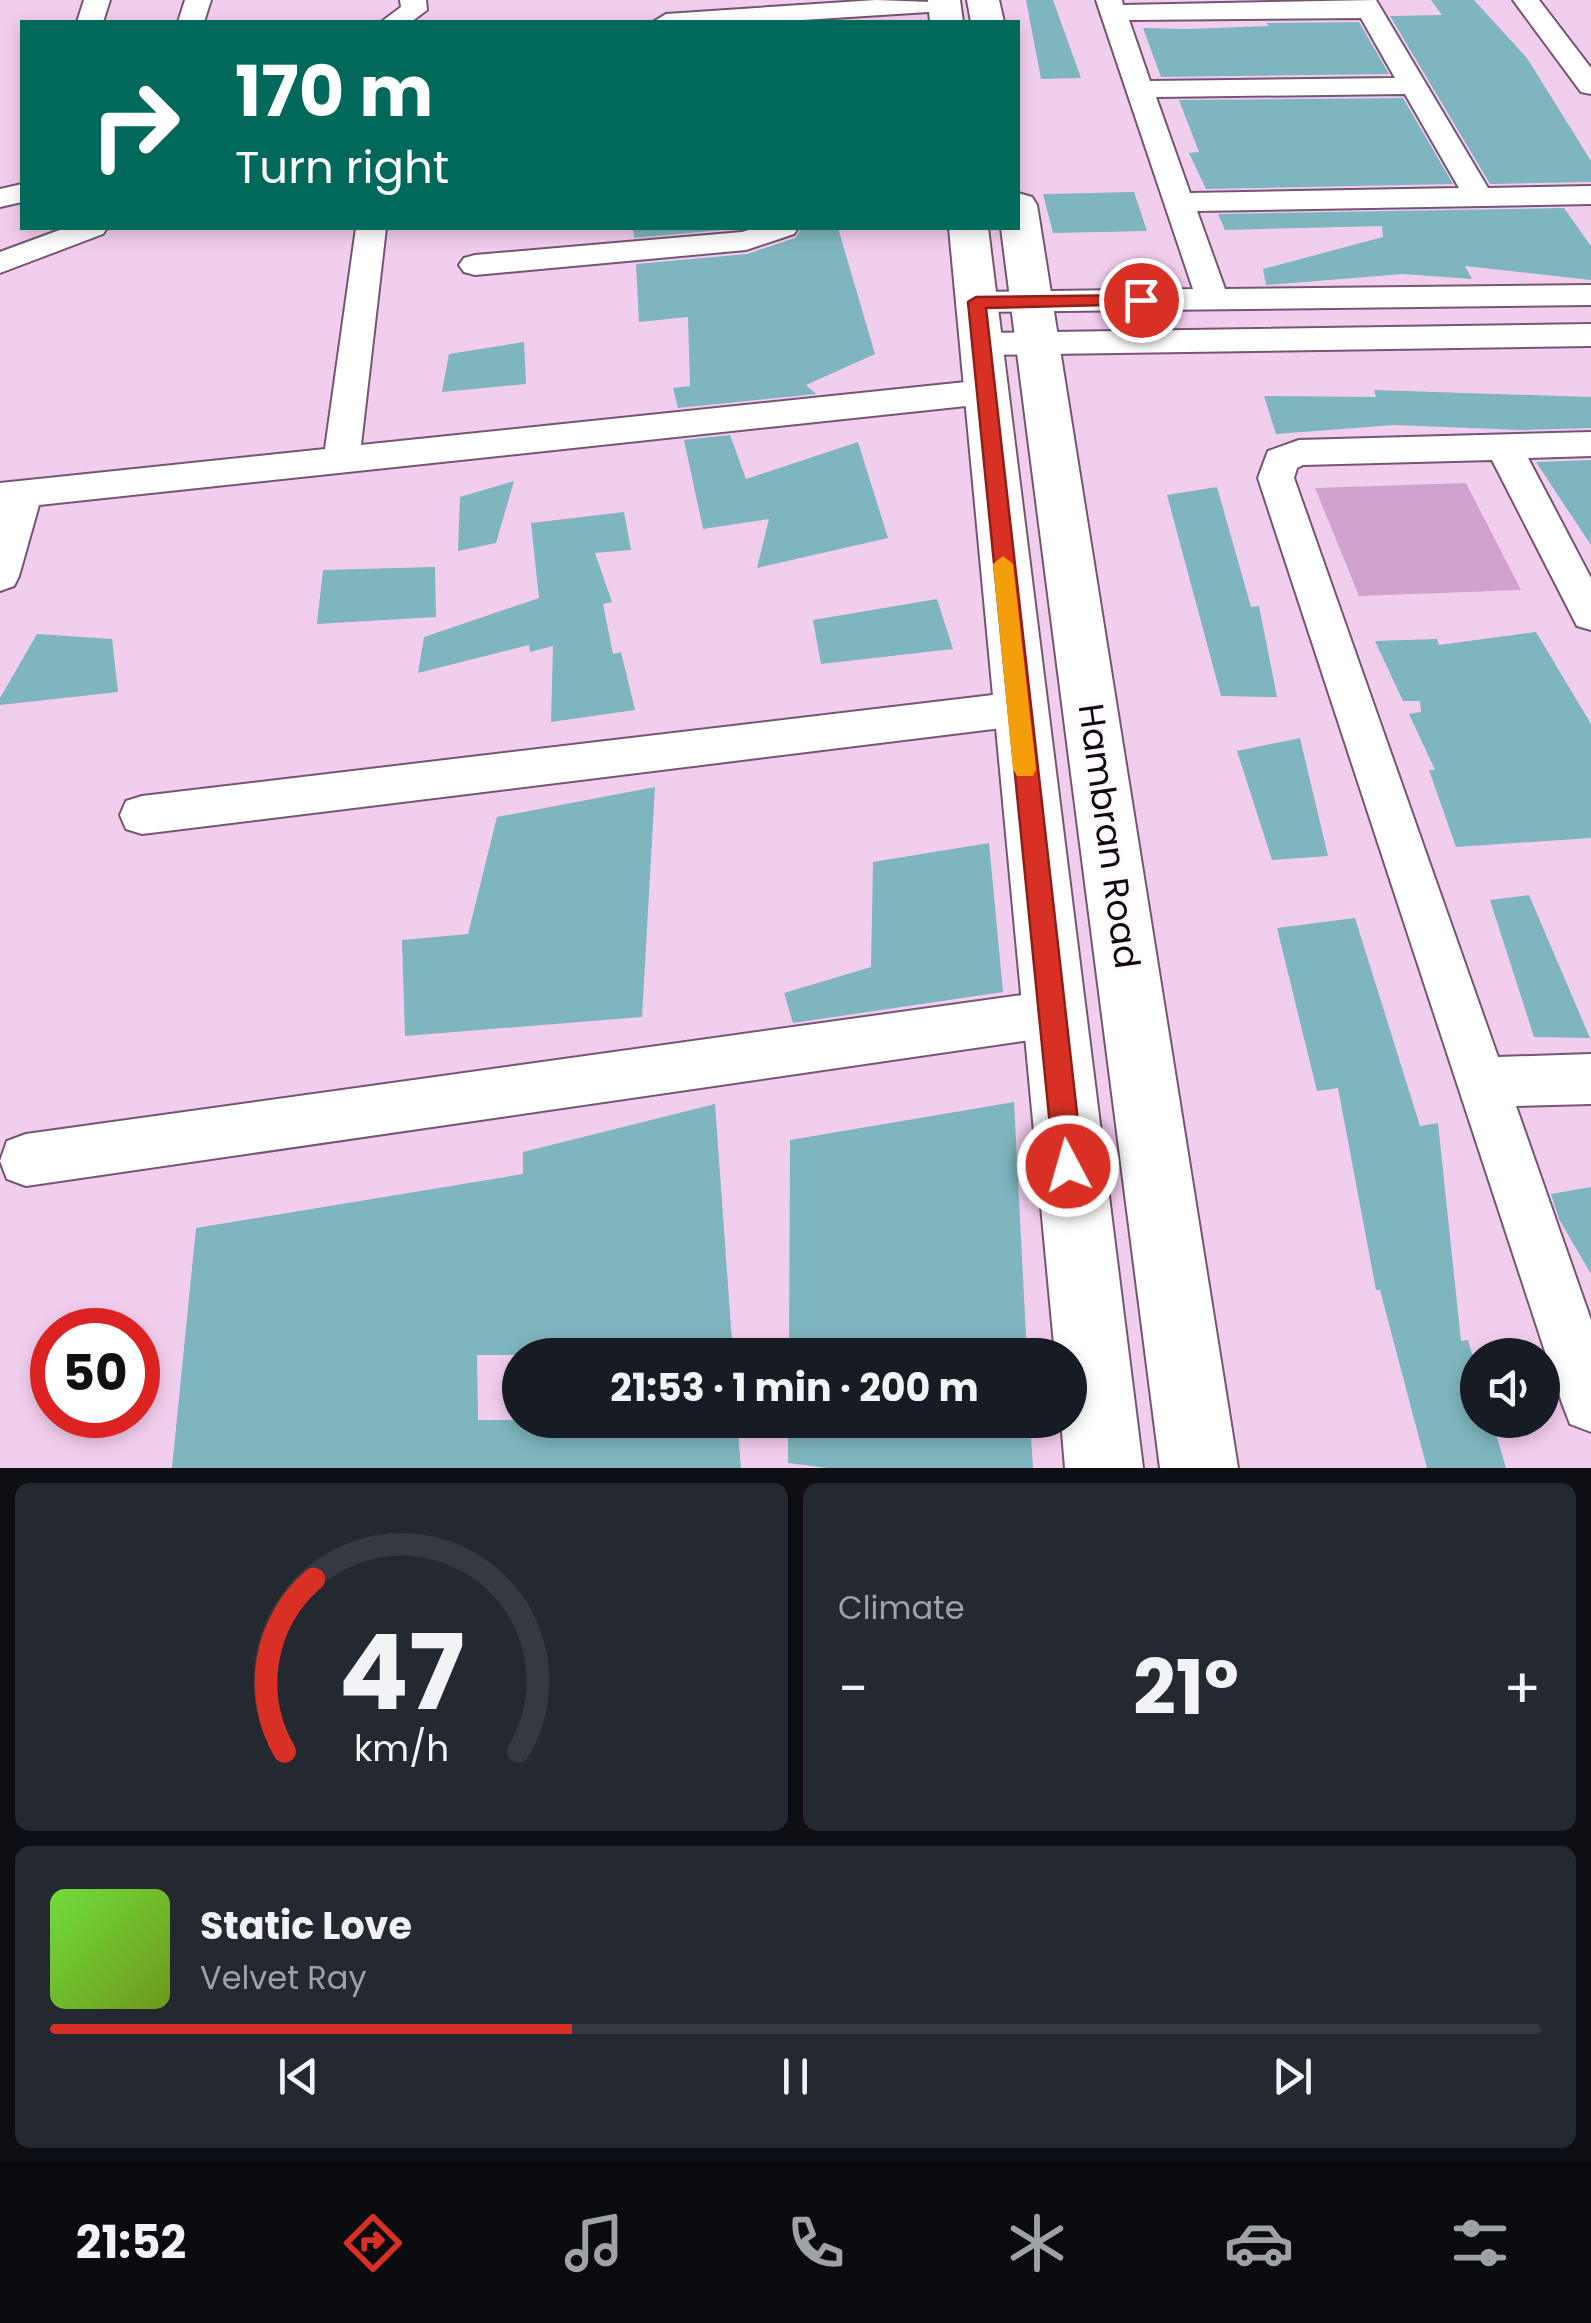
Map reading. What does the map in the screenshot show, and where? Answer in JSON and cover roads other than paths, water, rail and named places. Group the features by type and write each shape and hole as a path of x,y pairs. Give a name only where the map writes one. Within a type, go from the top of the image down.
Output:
{"main road":[{"name":"Hambran Road","path":"1020,217 1199,1468"},
{"name":"Hambran Road","path":"968,230 1051,1014 1104,1468"}],"street":[{"path":"1526,0 1591,86"},
{"path":"1212,299 1111,7 1366,5 1478,197"},
{"path":"706,20 945,8"},
{"path":"1140,89 1413,86"},
{"path":"1179,202 1591,196"},
{"path":"0,263 87,230"},
{"path":"340,460 371,230"},
{"path":"475,265 746,241 777,230"},
{"path":"0,576 12,495 340,460 981,346 1037,323 1212,299 1591,295"},
{"path":"1037,323 1591,334"},
{"path":"1591,444 1299,453 1281,460 1276,478 1591,1403"},
{"path":"1503,445 1591,615"},
{"path":"142,815 1018,709"},
{"path":"26,1160 1051,1014"},
{"path":"1482,1082 1591,1078"}]}
